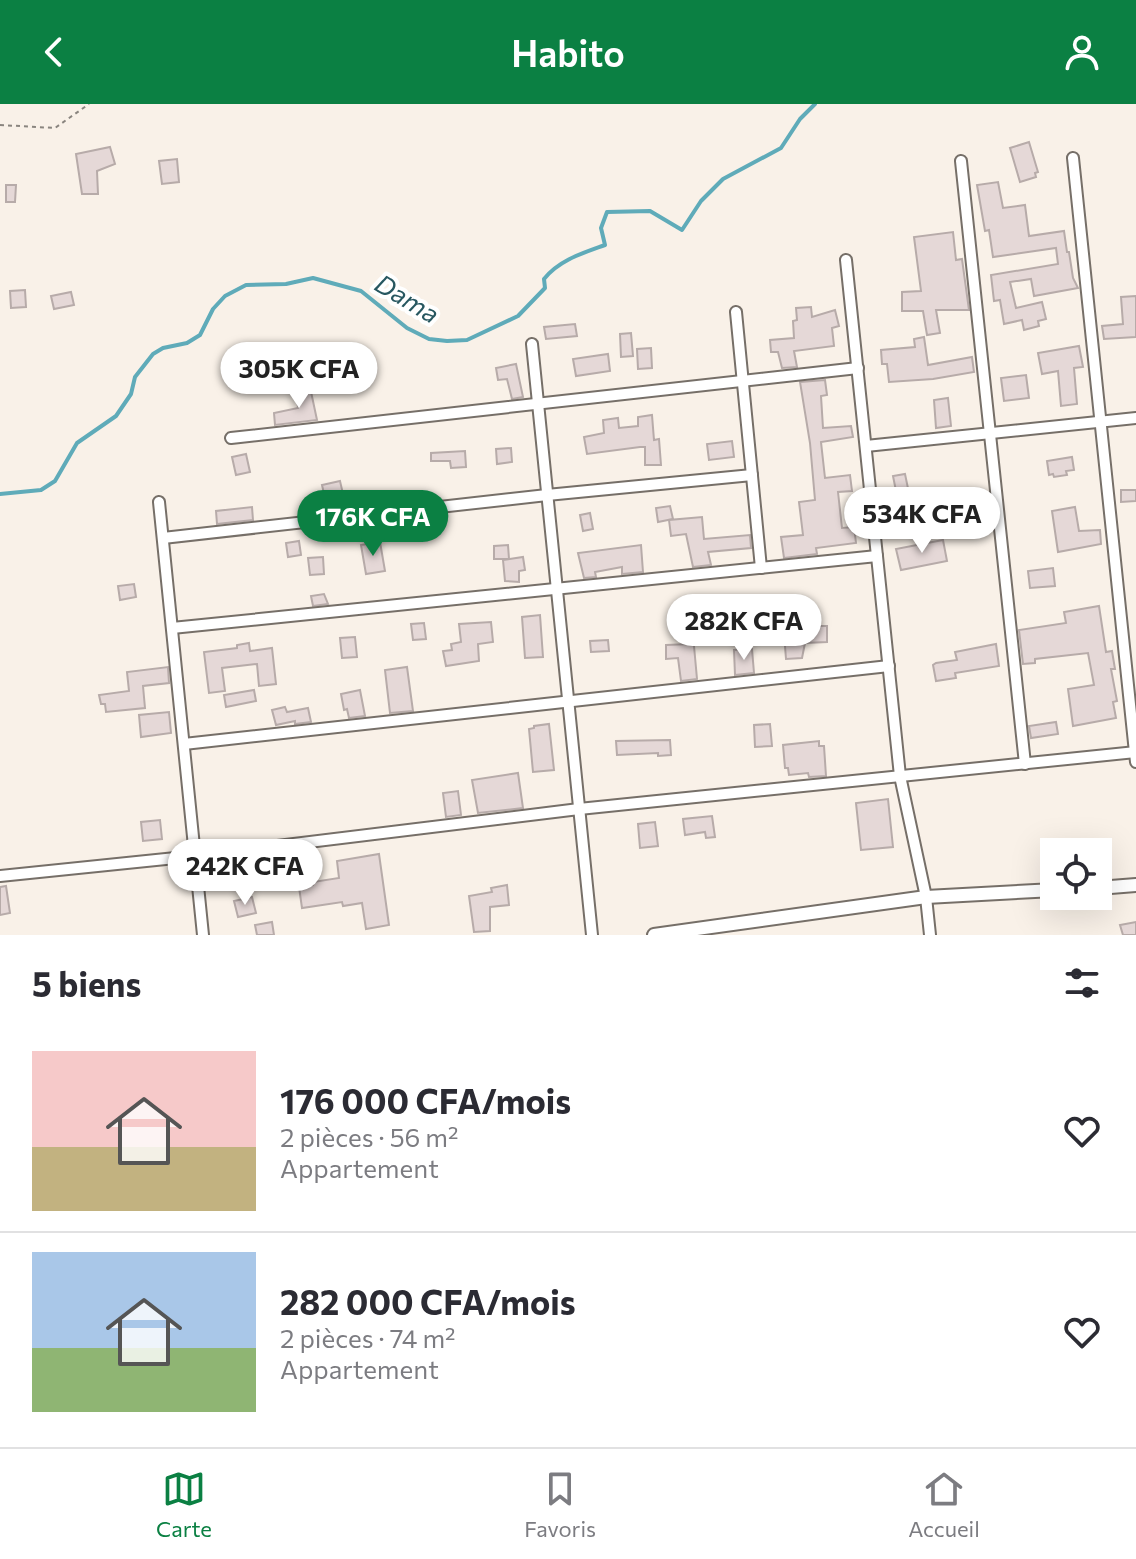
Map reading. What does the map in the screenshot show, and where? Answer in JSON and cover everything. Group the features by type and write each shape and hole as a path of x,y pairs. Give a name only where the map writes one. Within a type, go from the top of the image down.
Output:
{"street":[{"path":"0,876 195,856 579,809 1025,764 1136,756 1073,158"},
{"path":"961,161 1025,764"},
{"path":"846,260 900,776 926,897 930,935"},
{"path":"736,312 761,568"},
{"path":"532,344 592,935"},
{"path":"231,438 858,368"},
{"path":"866,446 1136,418"},
{"path":"163,538 752,475"},
{"path":"159,502 203,935"},
{"path":"172,628 877,556"},
{"path":"184,744 889,666"},
{"path":"1112,887 1136,885"},
{"path":"654,935 926,897 1040,891"}],"path":[{"path":"0,125 55,128 89,104"}],"building":[{"path":"1029,142 1038,172 1035,173 1036,177 1020,182 1010,148"},
{"path":"110,147 115,164 97,171 98,194 82,194 76,154"},
{"path":"177,159 179,182 162,184 159,161"},
{"path":"998,182 1003,208 1025,205 1029,236 1064,231 1073,278 1078,288 1034,296 1031,279 1010,282 1016,308 1042,302 1046,319 1038,321 1039,326 1024,330 1022,320 1004,324 1000,300 994,301 991,275 1058,264 1056,248 993,257 977,185"},
{"path":"6,185 16,185 15,202 6,202"},
{"path":"953,232 956,260 962,259 969,310 936,310 940,333 927,335 923,311 902,311 902,292 921,291 914,237"},
{"path":"25,290 26,307 11,308 10,291"},
{"path":"71,292 74,305 54,309 51,296"},
{"path":"1136,296 1136,337 1104,339 1102,326 1123,324 1121,297"},
{"path":"811,307 812,317 835,310 839,326 832,328 834,346 794,351 797,367 782,368 778,352 771,352 770,340 794,338 796,308"},
{"path":"575,324 577,336 546,339 544,327"},
{"path":"631,333 633,356 621,357 620,334"},
{"path":"924,337 928,365 972,357 974,372 889,382 887,364 882,364 881,350 915,347 914,339"},
{"path":"1079,346 1083,367 1074,368 1077,404 1061,406 1058,371 1042,374 1038,353"},
{"path":"651,348 652,368 638,369 637,349"},
{"path":"608,354 610,371 576,376 573,359"},
{"path":"516,364 523,397 512,399 507,379 498,380 496,368"},
{"path":"1026,375 1029,398 1004,401 1001,378"},
{"path":"825,380 827,395 821,396 823,428 851,426 853,437 821,442 825,478 850,475 852,491 838,492 842,528 854,527 856,543 816,548 817,554 784,558 781,537 803,535 799,502 815,500 800,382"},
{"path":"310,387 317,420 275,425 274,413 298,408 296,390"},
{"path":"948,398 951,426 936,428 934,400"},
{"path":"652,415 654,440 659,439 661,465 645,465 645,447 587,454 584,437 604,433 603,420 618,418 619,428 638,426 638,417"},
{"path":"732,441 734,457 709,460 707,444"},
{"path":"511,448 512,462 497,464 496,449"},
{"path":"465,451 466,467 451,468 450,461 431,461 431,453"},
{"path":"246,454 250,472 236,475 232,457"},
{"path":"1072,457 1074,470 1066,471 1067,475 1049,475 1047,461"},
{"path":"905,474 910,498 898,501 893,476"},
{"path":"340,481 343,494 325,498 322,485"},
{"path":"974,489 976,496 984,494 986,504 941,514 938,497"},
{"path":"1121,490 1136,490 1136,501 1121,502"},
{"path":"670,506 673,519 658,522 656,508"},
{"path":"252,507 253,520 217,524 216,511"},
{"path":"1075,507 1079,531 1100,530 1101,544 1058,552 1052,511"},
{"path":"590,513 593,529 583,531 580,515"},
{"path":"702,517 704,539 750,535 751,548 708,552 711,565 693,567 686,534 671,536 669,520"},
{"path":"943,540 947,561 901,570 896,549"},
{"path":"299,541 301,555 288,557 286,543"},
{"path":"380,542 385,571 366,574 361,545"},
{"path":"508,545 509,559 494,559 494,546"},
{"path":"641,545 643,572 622,574 622,567 595,572 596,577 584,578 578,553"},
{"path":"323,557 324,574 310,575 308,558"},
{"path":"523,557 525,570 519,571 519,582 505,581 503,560"},
{"path":"1053,568 1055,586 1030,588 1028,571"},
{"path":"134,584 136,597 120,600 118,586"},
{"path":"324,594 328,604 313,606 311,596"},
{"path":"1099,606 1106,652 1112,651 1115,669 1111,669 1117,701 1113,702 1116,718 1073,726 1068,689 1094,685 1088,653 1035,659 1035,663 1023,664 1019,630 1066,623 1064,612"},
{"path":"540,615 543,657 525,658 522,617"},
{"path":"491,622 493,642 478,644 479,661 446,666 443,651 452,650 451,644 461,642 459,624"},
{"path":"424,623 426,639 413,640 411,624"},
{"path":"812,626 827,626 827,642 805,643 802,658 786,659 784,633 812,632"},
{"path":"355,637 357,657 342,658 340,638"},
{"path":"608,640 609,651 591,652 590,641"},
{"path":"249,643 250,651 272,648 276,684 259,686 257,664 222,668 225,691 209,693 204,652 237,648 237,645"},
{"path":"996,644 999,666 955,673 956,678 936,681 933,665 936,663 957,660 955,652"},
{"path":"666,645 694,646 697,679 681,681 678,658 666,659"},
{"path":"752,649 754,673 735,675 734,650"},
{"path":"168,667 169,683 143,686 145,708 106,712 99,695 129,691 127,672"},
{"path":"407,667 413,711 390,713 385,670"},
{"path":"254,690 256,701 226,707 224,695"},
{"path":"360,690 365,716 349,718 341,694"},
{"path":"285,707 287,712 308,708 311,722 276,725 272,710"},
{"path":"169,712 171,733 141,737 139,715"},
{"path":"1056,722 1058,734 1031,738 1029,726"},
{"path":"549,724 554,770 533,772 529,729"},
{"path":"770,724 772,746 755,747 754,725"},
{"path":"670,740 671,755 617,755 616,741"},
{"path":"819,741 819,746 824,746 826,776 809,777 808,773 789,775 788,768 785,768 783,745"},
{"path":"518,773 523,808 478,813 472,780"},
{"path":"458,791 461,815 446,817 443,793"},
{"path":"888,799 893,847 861,850 856,803"},
{"path":"712,816 715,837 706,838 705,832 685,835 683,819"},
{"path":"160,820 162,839 143,841 141,822"},
{"path":"655,822 658,846 640,848 638,824"},
{"path":"379,854 389,925 366,929 362,903 343,906 342,902 302,908 299,887 339,878 337,861"},
{"path":"507,885 509,905 490,907 490,931 474,932 469,896 492,892 491,888"},
{"path":"6,886 10,913 0,915 0,887"},
{"path":"252,897 256,913 238,917 234,901"},
{"path":"272,922 274,935 257,935 255,925"},
{"path":"1136,922 1136,935 1123,935 1120,925"}],"waterway":[{"name":"Dama","path":"0,494 41,490 55,481 77,443 116,416 131,394 135,377 153,354 163,348 187,343 200,335 213,309 225,296 246,285 286,284 313,278 361,291 407,328 429,339 467,340 518,316 545,288 544,279 557,267 605,245 601,228 607,212 650,211 682,230 701,201 723,179 781,148 800,119 815,104"}]}
